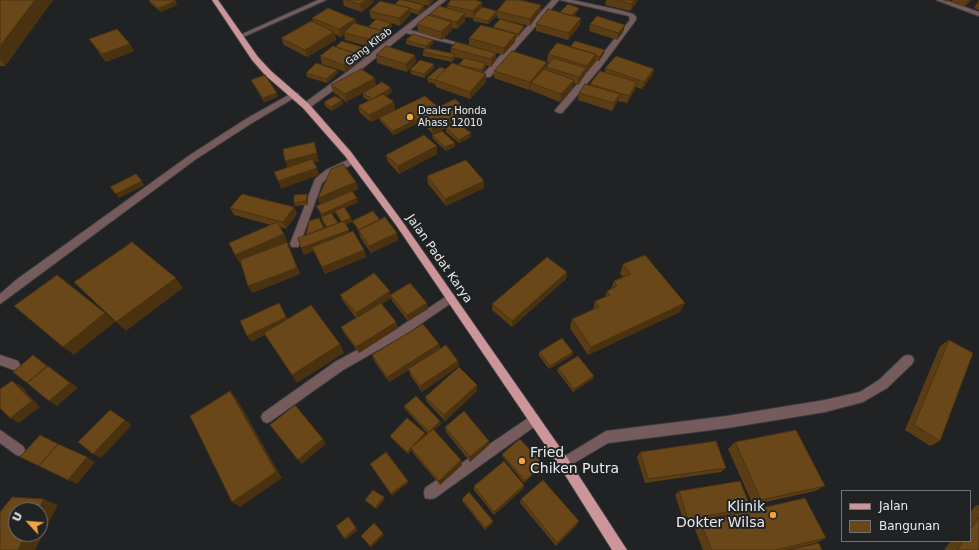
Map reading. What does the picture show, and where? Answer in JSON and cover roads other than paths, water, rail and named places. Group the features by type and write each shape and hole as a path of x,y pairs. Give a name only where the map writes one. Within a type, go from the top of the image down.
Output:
{"main road":[{"name":"Jalan Padat Karya","path":"215,0 242,36 255,58 268,73 306,106 352,161 398,223 564,463 620,550"}],"street":[{"path":"242,36 323,0"},
{"name":"Gang Kitab","path":"306,106 406,31 443,0"},
{"path":"487,75 500,56 556,0"},
{"path":"559,111 598,65 633,20 631,15 617,11 563,0"},
{"path":"939,0 979,14"},
{"path":"406,31 475,49"},
{"path":"0,300 20,283 200,153 249,121 295,95"},
{"path":"295,244 318,181 329,172 352,161"},
{"path":"267,417 339,366 402,331 450,298"},
{"path":"0,360 14,365"},
{"path":"564,463 606,437 727,422 826,406 863,397 883,384 908,360"},
{"path":"430,493 534,420"},
{"path":"0,436 19,450"}],"place":[{"name":"Dealer Honda Ahass 12010","path":"410,117"},
{"name":"Fried Chiken Putra","path":"522,461"},
{"name":"Klinik Dokter Wilsa","path":"773,515"}]}
